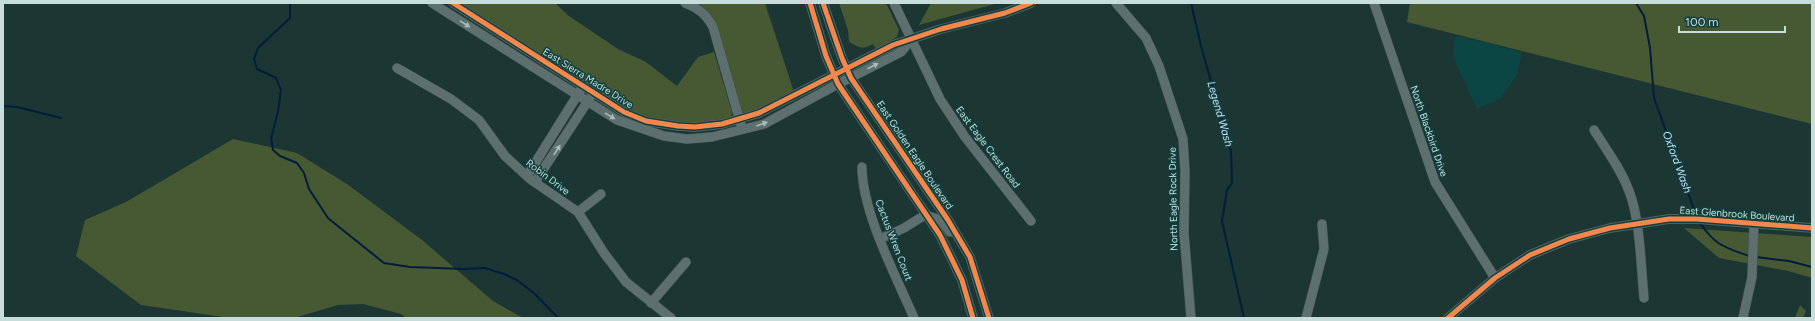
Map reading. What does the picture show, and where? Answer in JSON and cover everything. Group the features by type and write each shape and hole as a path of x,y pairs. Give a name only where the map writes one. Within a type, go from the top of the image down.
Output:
{"street":[{"name":"East Sierra Madre Drive","path":"432,3 617,120 664,136 694,138 712,137 764,124 901,52 911,40"},
{"name":"East Sierra Madre Drive","path":"453,3 624,112 638,119 663,124 695,127 722,124 759,113 893,45 941,29 1005,13 1031,3"},
{"path":"685,3 697,8 708,17 713,27 738,119 743,130"},
{"path":"810,3 826,56 838,84 925,215 940,235 952,257 964,286 974,318"},
{"name":"East Golden Eagle Boulevard","path":"823,3 851,78 948,220 970,258 989,318"},
{"name":"East Eagle Crest Road","path":"894,3 940,99 965,137 1031,221"},
{"name":"North Eagle Rock Drive","path":"1116,3 1146,38 1159,66 1183,139 1185,171 1184,233 1191,318"},
{"name":"North Blackbird Drive","path":"1374,3 1435,182 1495,278"},
{"name":"Robin Drive","path":"397,68 451,100 479,120 506,156 527,176 578,212 604,253 626,282 671,318"},
{"path":"527,176 583,86"},
{"path":"535,182 588,102 593,92"},
{"path":"1594,130 1630,192 1636,223 1644,298"},
{"name":"Cactus Wren Court","path":"862,167 864,192 880,238 914,318"},
{"path":"578,212 601,194"},
{"path":"880,238 904,228 925,215 941,220 970,258"},
{"name":"East Glenbrook Boulevard","path":"1448,318 1495,278 1530,255 1569,239 1636,223 1669,219 1697,219 1812,228"},
{"path":"1743,318 1752,277 1754,223"},
{"path":"1306,318 1324,249 1322,224"},
{"path":"651,303 686,262"}],"shaded area":[{"path":"1458,36 1522,52 1517,75 1501,98 1477,109 1455,61 1453,51 1455,37"}],"green space":[{"path":"459,3 555,3 569,16 618,49 646,62 677,86 698,57 714,52 732,112 731,116 728,120 722,122 684,123 660,120 637,112 614,101"},
{"path":"693,3 765,3 794,92 752,112 743,113 740,111 713,20"},
{"path":"839,3 886,3 899,30 897,37 876,49 873,44 861,48 849,42 848,30"},
{"path":"931,3 998,3 919,25"},
{"path":"1410,3 1812,3 1812,124 1407,22"},
{"path":"233,139 297,153 347,184 422,240 493,301 523,318 406,318 401,314 363,304 338,305 294,318 230,318 141,305 76,256 85,220 126,202"},
{"path":"1684,228 1812,237 1812,278 1788,271 1719,258"},
{"path":"1800,305 1806,311 1803,318 1795,318"}],"waterway":[{"path":"290,3 290,18 258,48 254,59 257,69 276,78 281,90 278,111 271,139 273,150 280,156 297,163 304,173 309,189 328,218 384,263 410,267 464,269 485,268 504,274 517,280 535,294 558,318"},
{"name":"Legend Wash","path":"1191,3 1202,50 1231,151 1232,183 1227,190 1222,221 1244,318"},
{"name":"Oxford Wash","path":"1636,3 1644,16 1650,48 1654,98 1696,215"},
{"path":"3,106 17,107 61,118"},
{"name":"Oxford Wash","path":"1700,223 1711,237 1721,245 1749,256"},
{"name":"Oxford Wash","path":"1756,257 1789,261 1812,267"}],"cycle path":[{"path":"453,3 624,112 646,121 695,127 722,124 759,113 893,45 941,29 1005,13 1031,3"},
{"path":"810,3 826,56 838,84 940,235 962,280 973,318"},
{"path":"823,3 842,58 851,78 948,220 970,257 989,318"},
{"path":"1448,318 1495,278 1530,255 1569,239 1610,228 1669,219 1697,219 1812,228"}]}
